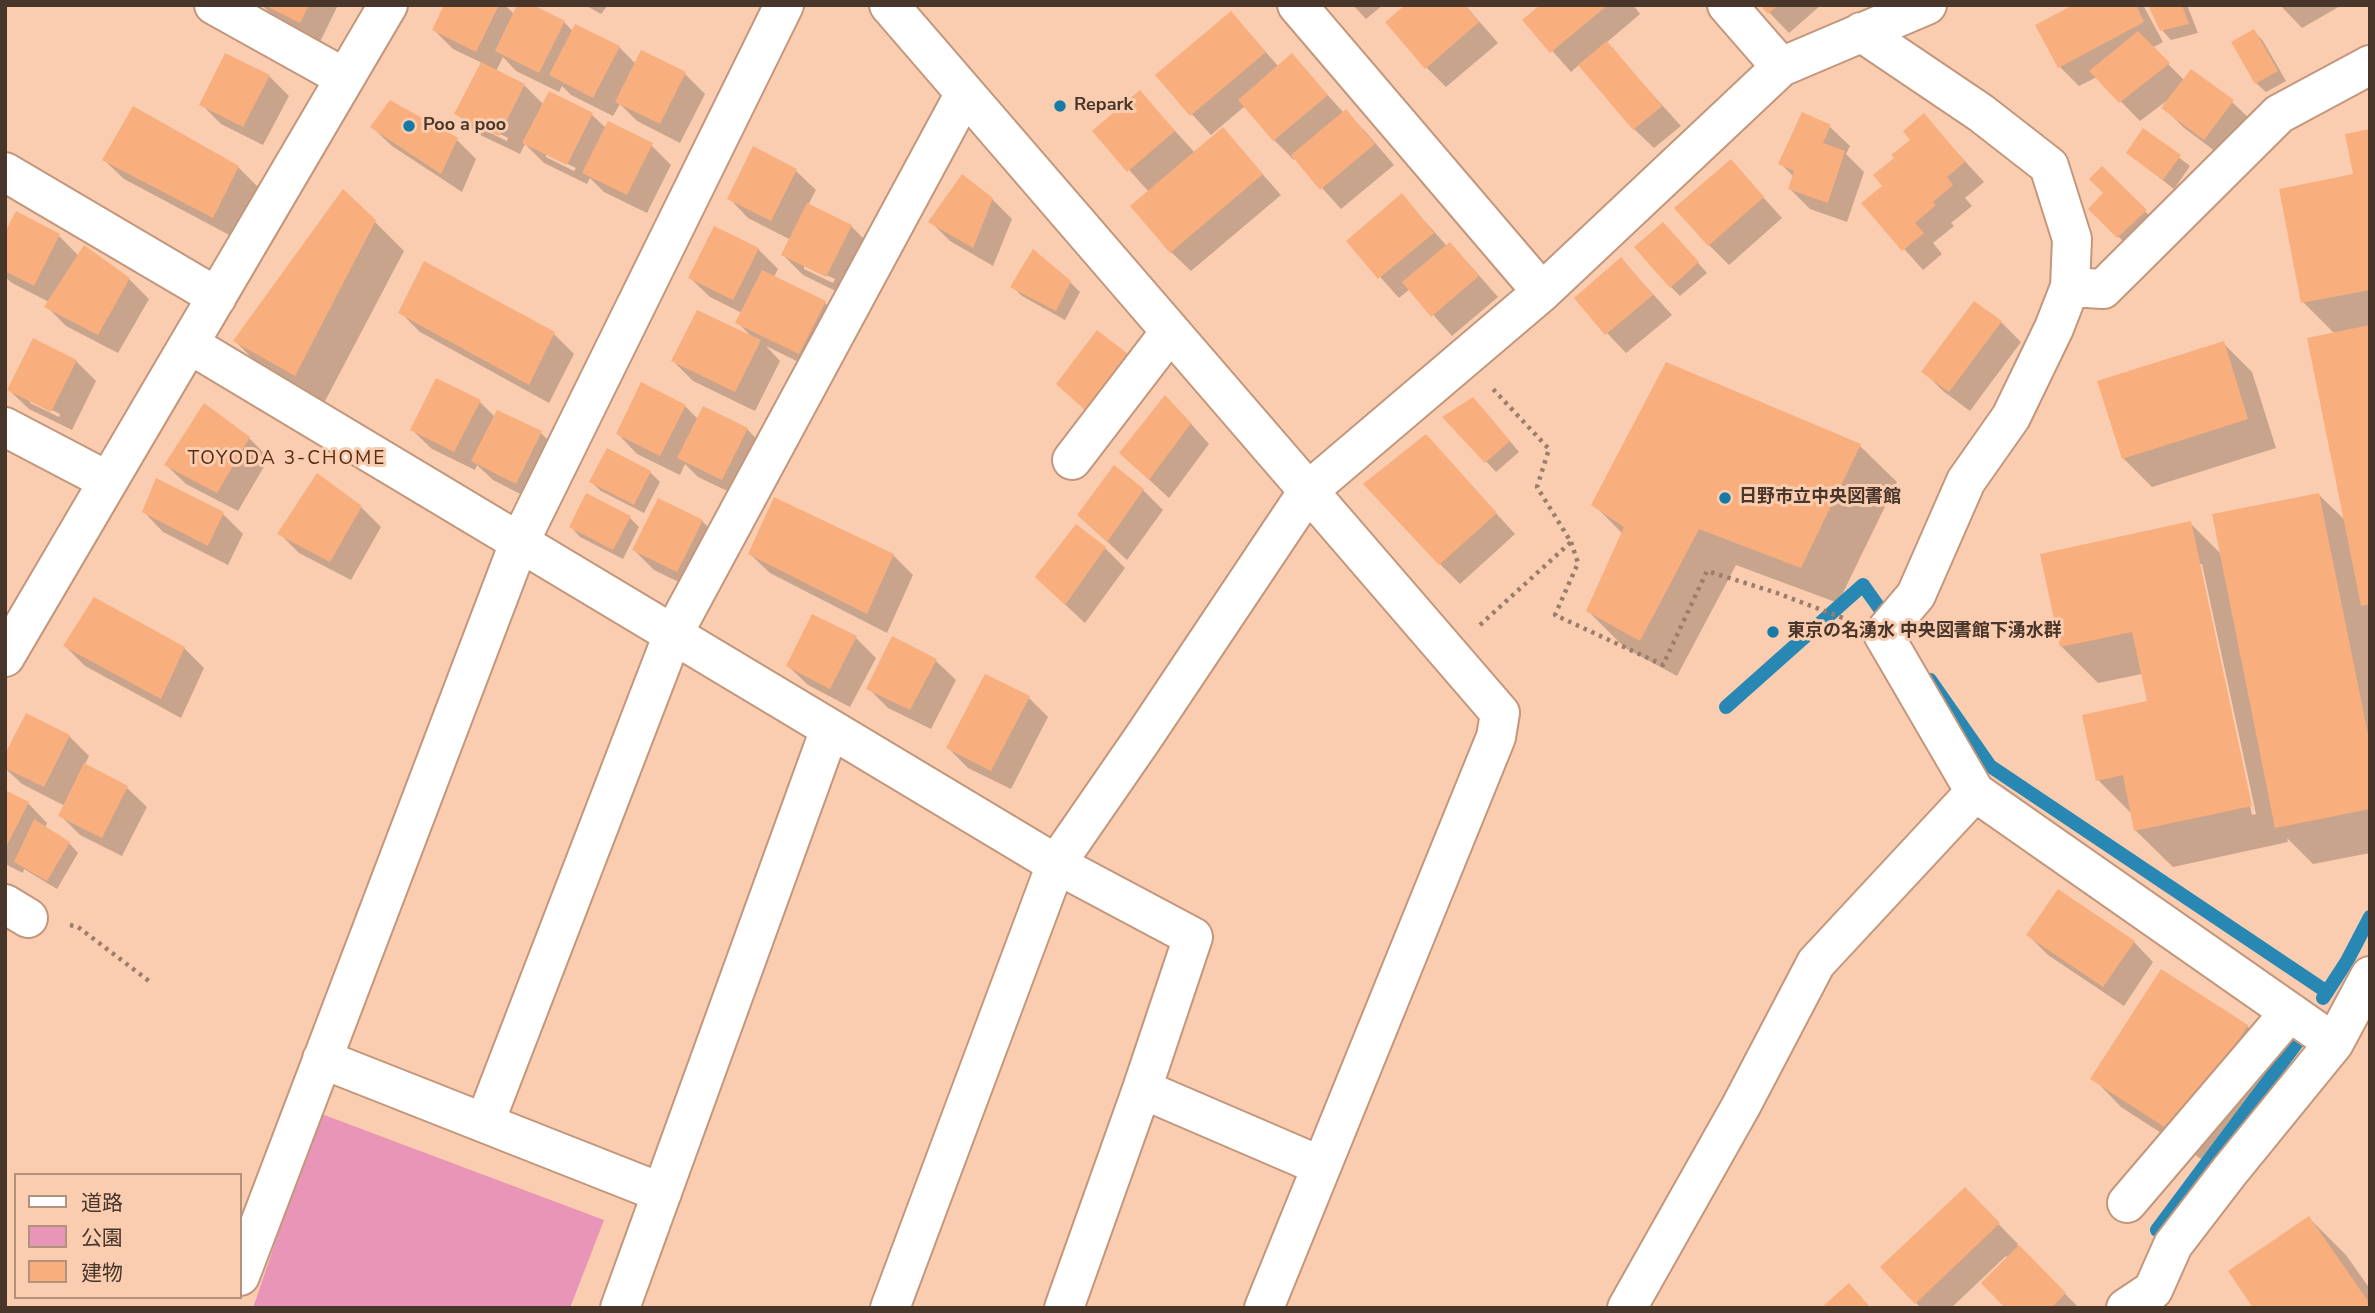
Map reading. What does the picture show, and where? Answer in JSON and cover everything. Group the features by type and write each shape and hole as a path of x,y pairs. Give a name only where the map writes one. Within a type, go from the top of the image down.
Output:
{"street":[{"path":"214,5 345,78"},
{"path":"5,657 388,5"},
{"path":"242,1271 519,543 783,5"},
{"path":"888,5 1500,713 1496,737 1264,1308"},
{"path":"1297,5 1542,292"},
{"path":"1727,5 1781,67"},
{"path":"890,1308 1055,864 1308,491 1542,292 1781,67 1927,5"},
{"path":"1861,32 1981,113 2049,166 2072,239 2070,287 2054,328 2011,417 1966,481 1916,595 1883,634 1975,792 2334,1043"},
{"path":"2070,287 2103,289 2279,114 2370,65"},
{"path":"485,1122 673,634 965,93"},
{"path":"5,172 218,297"},
{"path":"1072,460 1170,332"},
{"path":"189,344 1055,864 1192,937 1142,1088 1063,1308"},
{"path":"5,427 108,481"},
{"path":"620,1308 830,729"},
{"path":"1627,1308 1741,1106 1816,963 1975,792"},
{"path":"2127,1203 2196,1167 2334,1043 2370,976"},
{"path":"2148,1302 2173,1245 2196,1167 2290,1012"},
{"path":"322,1059 662,1193"},
{"path":"1142,1088 1321,1166"}],"path":[{"path":"1484,379 1549,449 1537,487 1572,542 1578,563 1555,615 1663,665 1707,571 1777,593 1883,634"},
{"path":"1471,633 1572,542"},
{"path":"17,911 78,927 149,981"}],"green space":[{"path":"319,1113 604,1220 570,1308 253,1308"}],"building":[{"path":"264,5 309,5 300,23"},
{"path":"444,5 499,5 476,52 432,30"},
{"path":"517,5 533,5 565,21 539,73 495,51"},
{"path":"1405,5 1465,5 1479,22 1425,69 1385,22"},
{"path":"1540,5 1608,5 1550,53 1522,20"},
{"path":"1760,5 1778,5 1768,14"},
{"path":"2073,5 2136,5 2144,22 2058,68 2035,25"},
{"path":"2148,5 2182,5 2189,24 2160,31"},
{"path":"1231,11 1266,52 1190,116 1155,75"},
{"path":"575,24 620,46 593,98 549,75"},
{"path":"2254,29 2278,71 2255,84 2231,42"},
{"path":"2138,31 2170,63 2119,103 2089,71"},
{"path":"1607,41 1662,106 1633,130 1578,65"},
{"path":"641,50 686,72 660,124 615,102"},
{"path":"225,53 270,75 243,127 199,105"},
{"path":"1292,53 1328,95 1273,141 1238,100"},
{"path":"481,62 525,84 499,136 454,114"},
{"path":"2191,69 2234,100 2204,140 2161,108"},
{"path":"1140,90 1175,131 1127,172 1092,131"},
{"path":"549,91 593,113 567,165 522,143"},
{"path":"390,100 458,138 441,174 370,127"},
{"path":"133,106 239,166 213,218 102,160"},
{"path":"1346,109 1375,144 1320,190 1291,155"},
{"path":"1802,112 1831,125 1823,143 1845,151 1828,203 1788,189 1794,171 1778,164"},
{"path":"1924,113 1965,162 1947,177 1953,185 1933,202 1936,205 1915,223 1924,233 1902,251 1861,203 1882,186 1873,175 1894,158 1891,155 1910,140 1903,131"},
{"path":"608,121 653,143 627,195 582,173"},
{"path":"1223,127 1263,174 1170,253 1130,206"},
{"path":"2143,128 2181,155 2163,180 2126,153"},
{"path":"2370,129 2370,290 2301,303 2279,189 2353,174 2345,134"},
{"path":"753,146 797,169 771,221 727,199"},
{"path":"1731,159 1764,197 1708,246 1674,208"},
{"path":"2102,166 2147,210 2117,238 2088,209 2103,193 2089,179"},
{"path":"962,174 993,198 973,248 928,222"},
{"path":"343,189 376,220 295,376 233,341"},
{"path":"1402,193 1434,233 1378,279 1346,241"},
{"path":"807,203 852,225 826,277 781,255"},
{"path":"16,211 60,234 34,286 5,271 5,232"},
{"path":"1663,222 1699,262 1670,288 1634,247"},
{"path":"714,226 759,248 733,300 688,278"},
{"path":"1450,242 1479,276 1431,317 1402,282"},
{"path":"84,245 130,278 98,335 44,307"},
{"path":"1033,249 1071,281 1056,311 1010,287"},
{"path":"1621,257 1653,295 1605,335 1574,298"},
{"path":"424,261 555,332 529,385 398,313"},
{"path":"762,270 826,301 799,354 735,323"},
{"path":"1974,301 2002,321 1949,392 1921,372"},
{"path":"697,310 761,340 735,392 671,361"},
{"path":"2370,325 2370,604 2361,606 2307,338"},
{"path":"1097,330 1128,354 1086,411 1056,384"},
{"path":"33,338 77,360 51,412 7,390"},
{"path":"2224,341 2248,419 2122,459 2097,381"},
{"path":"1666,362 1861,444 1801,568 1699,529 1640,641 1586,611 1624,527 1591,505"},
{"path":"436,378 481,400 454,452 410,430"},
{"path":"641,382 686,405 660,456 616,434"},
{"path":"1165,395 1191,423 1149,480 1119,453"},
{"path":"1473,397 1510,441 1485,463 1442,417"},
{"path":"204,403 250,437 217,493 164,465"},
{"path":"703,406 748,428 722,480 677,458"},
{"path":"497,410 542,431 516,484 471,461"},
{"path":"1426,434 1497,513 1439,565 1363,484"},
{"path":"607,448 651,471 634,505 589,482"},
{"path":"1114,465 1144,489 1107,542 1077,515"},
{"path":"317,473 362,506 330,562 277,534"},
{"path":"156,478 224,512 208,546 142,512"},
{"path":"586,493 631,516 613,550 569,527"},
{"path":"2319,493 2370,744 2370,809 2275,828 2212,514"},
{"path":"774,497 894,554 867,614 748,554"},
{"path":"658,498 703,520 677,572 632,550"},
{"path":"2191,521 2252,806 2134,831 2123,775 2096,781 2082,715 2147,701 2132,632 2060,647 2040,554"},
{"path":"1076,524 1106,547 1065,605 1035,577"},
{"path":"94,597 185,647 161,699 63,646"},
{"path":"812,614 857,636 830,689 786,666"},
{"path":"892,636 937,659 910,710 866,689"},
{"path":"985,674 1030,696 991,771 946,748"},
{"path":"26,713 70,735 44,787 5,768 5,754"},
{"path":"84,763 128,786 102,838 58,816"},
{"path":"5,790 29,802 5,849"},
{"path":"34,819 70,842 47,881 14,862"},
{"path":"2058,889 2135,941 2103,987 2026,935"},
{"path":"2161,969 2248,1025 2177,1135 2090,1079"},
{"path":"1965,1187 2000,1223 1915,1304 1880,1267"},
{"path":"2309,1216 2370,1304 2370,1308 2253,1308 2228,1271"},
{"path":"2019,1245 2066,1293 2051,1308 2005,1308 1981,1283"},
{"path":"1849,1283 1871,1308 1821,1308"}],"waterway":[{"path":"1726,707 1863,585 1890,623"},
{"path":"1930,680 1990,766 2327,992"},
{"path":"2323,998 2347,961 2370,917"},
{"path":"2157,1230 2298,1041"}],"place":[{"name":"Repark","path":"1060,106"},
{"name":"Poo a poo","path":"409,126"},
{"name":"日野市立中央図書館","path":"1725,498"},
{"name":"東京の名湧水 中央図書館下湧水群","path":"1773,632"}],"district":[{"name":"TOYODA 3-CHOME","path":"287,459"}]}
